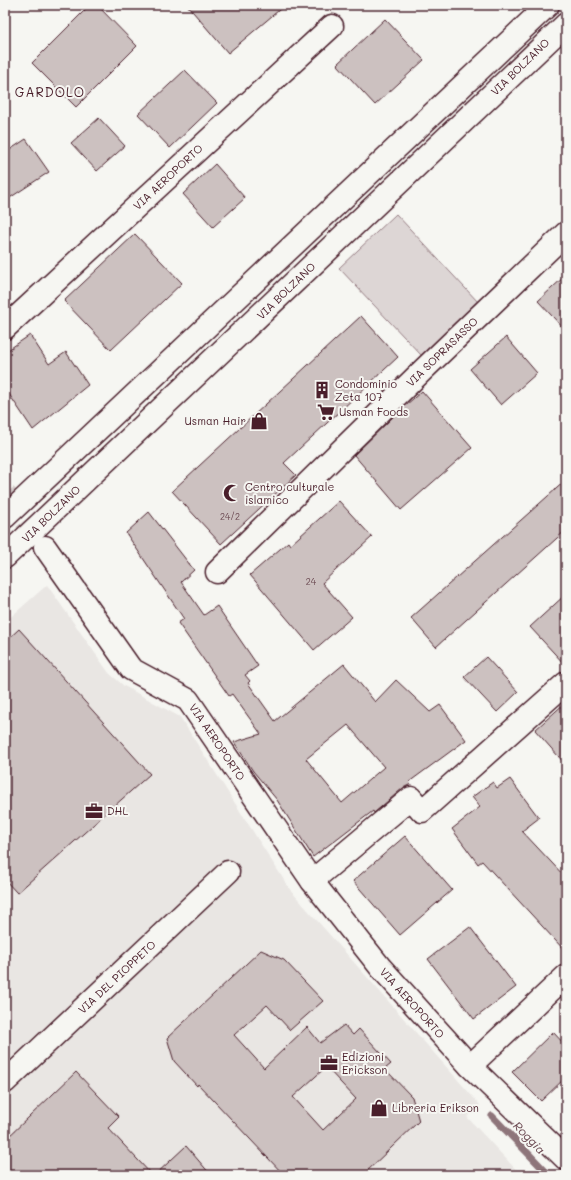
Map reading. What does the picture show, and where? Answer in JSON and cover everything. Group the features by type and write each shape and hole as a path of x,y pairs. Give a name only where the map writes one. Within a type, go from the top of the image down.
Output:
{"street":[{"path":"5,517 548,5"},
{"name":"VIA BOLZANO","path":"5,557 566,24"},
{"name":"VIA AEROPORTO","path":"5,328 332,26"},
{"name":"VIA SOPRASASSO","path":"217,572 417,376 566,233"},
{"name":"VIA AEROPORTO","path":"46,547 132,669 188,700 312,881 381,968 470,1066 566,1159"},
{"path":"312,881 410,798 422,811 566,683"},
{"name":"VIA DEL PIOPPETO","path":"5,1082 228,872"},
{"path":"470,1066 566,976"}],"shaded area":[{"path":"396,214 479,303 422,356 339,268"},
{"path":"47,585 109,673 124,686 180,717 291,891 480,1105 467,1117 521,1175 5,1175 5,622"}],"building":[{"path":"90,5 97,5 137,46 76,107 32,63"},
{"path":"187,5 285,5 228,53"},
{"path":"385,19 424,60 375,105 337,64"},
{"path":"185,70 217,103 170,148 138,114"},
{"path":"99,118 125,146 97,171 71,143"},
{"path":"26,139 49,172 5,201 5,153"},
{"path":"215,164 245,198 213,227 183,194"},
{"path":"135,234 182,283 111,350 64,301"},
{"path":"566,275 566,331 538,301"},
{"path":"361,316 398,357 284,463 296,475 221,544 172,491"},
{"path":"30,335 49,364 66,352 88,385 33,430 5,388 5,352"},
{"path":"506,337 537,373 501,405 470,369"},
{"path":"422,391 472,448 401,510 354,455"},
{"path":"566,480 566,530 436,647 411,618"},
{"path":"339,501 372,537 322,583 352,617 314,650 250,575 288,542 290,545"},
{"path":"149,512 194,570 181,582 204,615 217,606 258,666 245,675 250,681 248,683 275,721 344,664 375,702 396,680 430,712 440,705 466,740 409,782 411,784 403,788 374,813 373,811 313,857 277,800 253,771 234,742 261,734 232,694 229,696 178,623 184,619 126,533","holes":["348,725 384,767 342,803 306,759"]},
{"path":"566,594 566,666 530,627"},
{"path":"19,629 150,774 17,893 5,880 5,642"},
{"path":"486,657 518,692 497,712 464,677"},
{"path":"566,702 566,765 535,730"},
{"path":"510,779 539,818 522,831 566,878 566,952 482,861 478,864 452,829 480,807 472,797 493,782 497,788"},
{"path":"405,836 452,890 400,935 353,881"},
{"path":"470,927 516,987 474,1019 428,959"},
{"name":"Edizioni Erickson","path":"261,950 284,960 323,1001 290,1030 267,1005 234,1035 264,1068 307,1027 320,1043 344,1025 353,1035 359,1029 391,1064 385,1069 412,1097 419,1121 363,1175 284,1175 198,1084 197,1086 174,1061 167,1038","holes":["326,1067 356,1099 323,1130 293,1097"]},
{"path":"553,1032 566,1046 566,1077 541,1101 512,1072"},
{"path":"76,1072 119,1117 108,1128 152,1175 5,1175 5,1140"},
{"path":"186,1146 211,1175 155,1175"}],"waterway":[{"name":"Roggia","path":"492,1116 549,1175"}],"tunnel":[{"path":"5,494 44,545"}],"place":[{"name":"Condominio Zeta 107","path":"322,390"},
{"name":"Usman Foods","path":"326,412"},
{"name":"Usman Hair","path":"259,421"},
{"name":"Centro culturale islamico","path":"232,493"},
{"name":"DHL","path":"94,811"},
{"name":"Edizioni Erickson","path":"329,1063"},
{"name":"Libreria Erikson","path":"379,1108"}],"district":[{"name":"GARDOLO","path":"50,92"}]}
